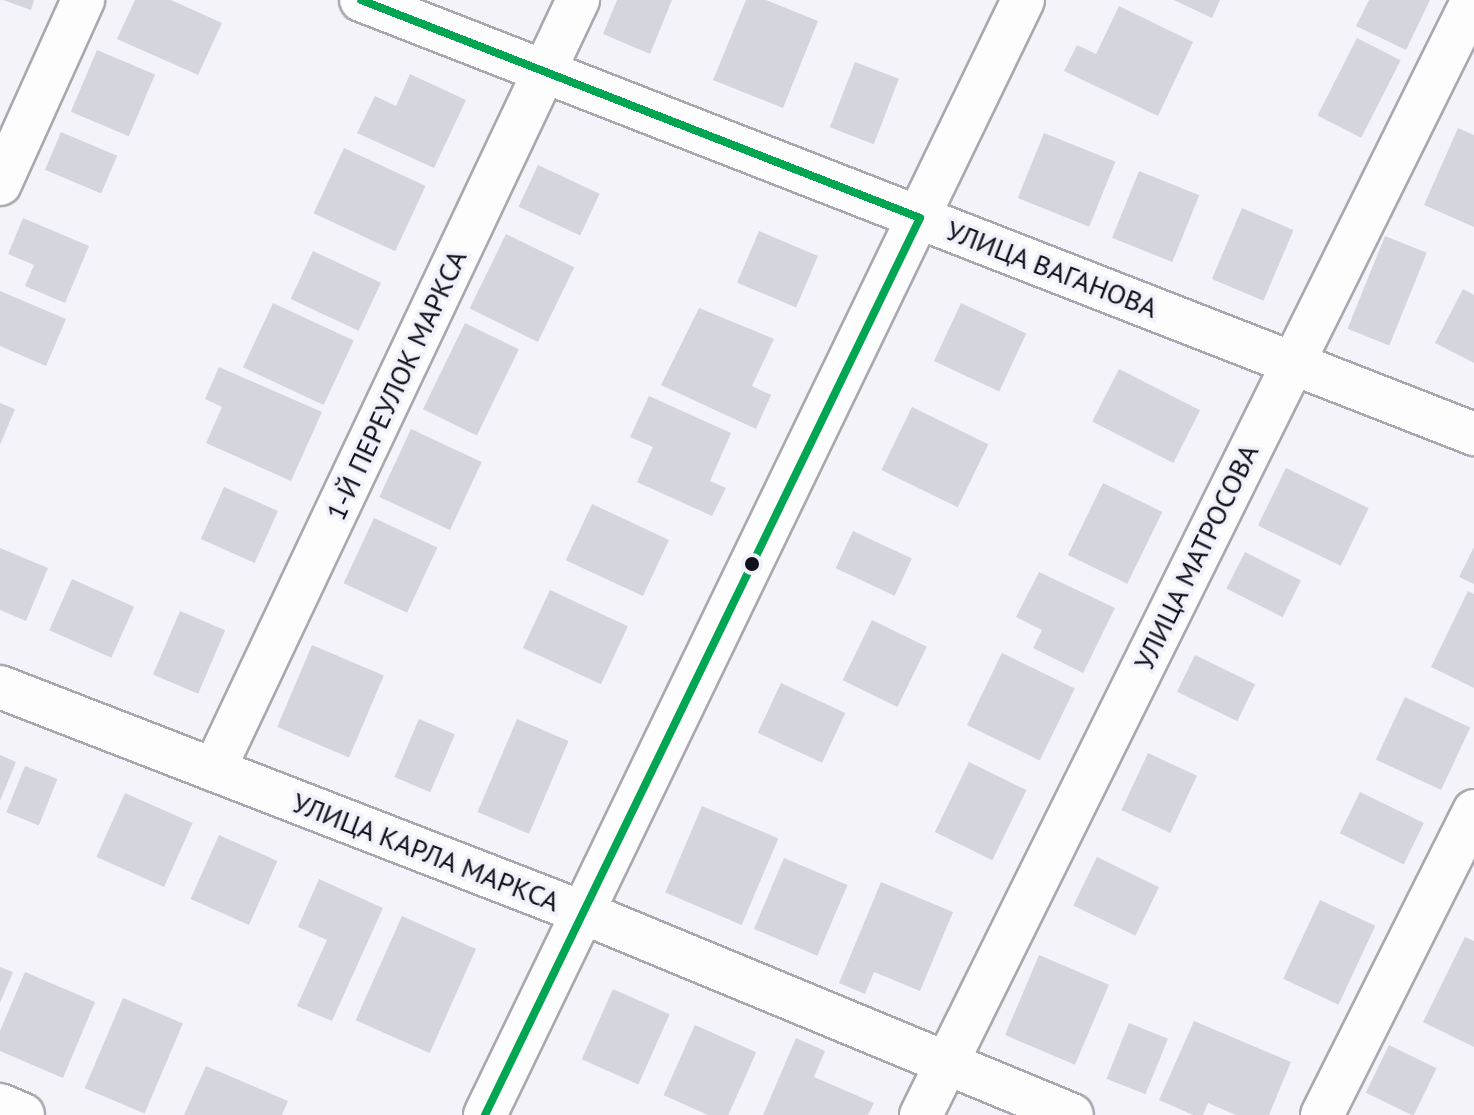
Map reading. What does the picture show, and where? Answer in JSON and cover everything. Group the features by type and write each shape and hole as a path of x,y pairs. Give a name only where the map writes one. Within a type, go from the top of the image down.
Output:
{"street":[{"path":"0,184 83,0"},
{"name":"УЛИЦА ВАГАНОВА","path":"361,0 1474,434"},
{"name":"1-Й ПЕРЕУЛОК МАРКСА","path":"214,770 578,0"},
{"path":"485,1115 1023,0"},
{"name":"УЛИЦА МАТРОСОВА","path":"921,1115 1473,0"},
{"name":"УЛИЦА КАРЛА МАРКСА","path":"0,687 584,913 1072,1115"},
{"path":"1322,1115 1474,811"},
{"path":"0,1105 23,1115"}],"building":[{"path":"3,0 34,0 31,10"},
{"path":"135,0 171,0 222,23 198,75 117,39"},
{"path":"617,0 672,0 650,54 603,34"},
{"path":"746,0 766,0 818,21 783,108 713,80"},
{"path":"1174,0 1220,0 1212,18"},
{"path":"1369,0 1430,0 1406,50 1356,26"},
{"path":"1119,6 1193,42 1158,116 1064,71 1077,45 1096,54"},
{"path":"1357,38 1401,60 1361,138 1318,116"},
{"path":"97,50 155,75 129,136 71,112"},
{"path":"855,62 899,79 874,144 830,127"},
{"path":"410,74 466,100 434,168 357,133 375,96 396,106"},
{"path":"1458,128 1474,135 1474,227 1424,205"},
{"path":"61,132 117,156 101,194 45,170"},
{"path":"1044,133 1115,162 1089,227 1018,198"},
{"path":"344,148 426,186 395,251 314,213"},
{"path":"538,165 600,194 580,235 519,207"},
{"path":"1139,171 1199,195 1172,262 1112,238"},
{"path":"1242,208 1294,230 1263,301 1212,279"},
{"path":"23,218 89,246 65,303 25,286 34,265 8,254"},
{"path":"759,231 818,256 796,308 737,283"},
{"path":"506,234 574,267 538,342 470,309"},
{"path":"1385,236 1427,253 1389,346 1348,329"},
{"path":"313,251 381,283 359,331 291,299"},
{"path":"1463,289 1474,295 1474,363 1435,343"},
{"path":"0,291 66,319 46,366 0,346"},
{"path":"273,303 354,341 324,405 243,367"},
{"path":"961,303 1026,333 999,391 934,361"},
{"path":"699,308 774,339 752,386 771,395 756,429 661,385"},
{"path":"465,323 519,349 477,436 423,409"},
{"path":"219,367 322,412 291,481 206,443 222,407 205,399"},
{"path":"1119,369 1200,410 1173,463 1092,422"},
{"path":"649,396 731,433 710,481 726,488 712,516 637,482 653,447 630,437"},
{"path":"0,403 15,409 0,445"},
{"path":"912,407 988,444 958,507 881,470"},
{"path":"411,429 482,462 450,530 379,497"},
{"path":"1286,468 1369,508 1341,566 1258,526"},
{"path":"1103,483 1162,512 1127,584 1068,555"},
{"path":"224,487 278,511 255,563 201,539"},
{"path":"592,504 669,540 643,596 566,560"},
{"path":"374,518 437,548 407,613 344,583"},
{"path":"853,531 912,558 895,596 836,568"},
{"path":"1474,547 1474,584 1459,577"},
{"path":"0,548 48,568 26,621 0,610"},
{"path":"1245,552 1301,581 1283,617 1226,589"},
{"path":"1039,572 1115,608 1083,673 1033,648 1042,630 1016,617"},
{"path":"72,579 134,607 111,658 49,630"},
{"path":"550,590 628,626 601,684 523,648"},
{"path":"1468,591 1474,594 1474,688 1431,667"},
{"path":"180,611 225,630 198,694 153,675"},
{"path":"872,620 927,647 897,707 843,680"},
{"path":"312,645 384,675 349,757 277,727"},
{"path":"1002,653 1075,689 1040,760 967,725"},
{"path":"1195,655 1255,684 1237,721 1177,692"},
{"path":"781,683 845,713 822,763 758,733"},
{"path":"1405,697 1470,727 1441,790 1376,760"},
{"path":"419,719 455,734 430,792 394,777"},
{"path":"517,719 569,741 529,834 478,812"},
{"path":"1148,753 1197,776 1170,833 1121,810"},
{"path":"0,755 16,762 0,801"},
{"path":"969,762 1027,790 992,860 935,832"},
{"path":"25,766 57,779 39,825 6,812"},
{"path":"1360,792 1424,823 1404,864 1340,833"},
{"path":"125,793 193,823 164,887 97,857"},
{"path":"702,806 778,838 742,925 665,893"},
{"path":"219,835 277,861 249,925 191,899"},
{"path":"1097,857 1159,887 1135,936 1073,906"},
{"path":"784,858 848,885 817,956 754,929"},
{"path":"319,879 383,908 332,1021 297,1006 327,940 298,927"},
{"path":"881,882 953,912 920,991 874,972 865,994 839,983"},
{"path":"1320,900 1375,926 1339,1005 1283,979"},
{"path":"402,916 476,949 430,1053 356,1020"},
{"path":"1465,937 1474,941 1474,1047 1423,1022"},
{"path":"1039,955 1109,985 1075,1065 1005,1035"},
{"path":"0,967 13,972 0,1003"},
{"path":"25,972 95,1002 63,1078 0,1051 0,1031"},
{"path":"613,989 670,1014 638,1085 582,1059"},
{"path":"123,998 183,1023 145,1114 85,1088"},
{"path":"1194,1021 1291,1062 1269,1115 1236,1115 1208,1103 1203,1115 1193,1115 1159,1100"},
{"path":"1129,1023 1168,1039 1145,1094 1107,1079"},
{"path":"695,1025 756,1052 728,1115 708,1115 664,1095"},
{"path":"796,1038 825,1051 814,1077 874,1103 868,1115 763,1115"},
{"path":"1389,1045 1437,1068 1414,1115 1366,1093"},
{"path":"206,1066 288,1101 282,1115 184,1115"}],"transit line":[{"path":"361,0 920,218 485,1115"}]}
